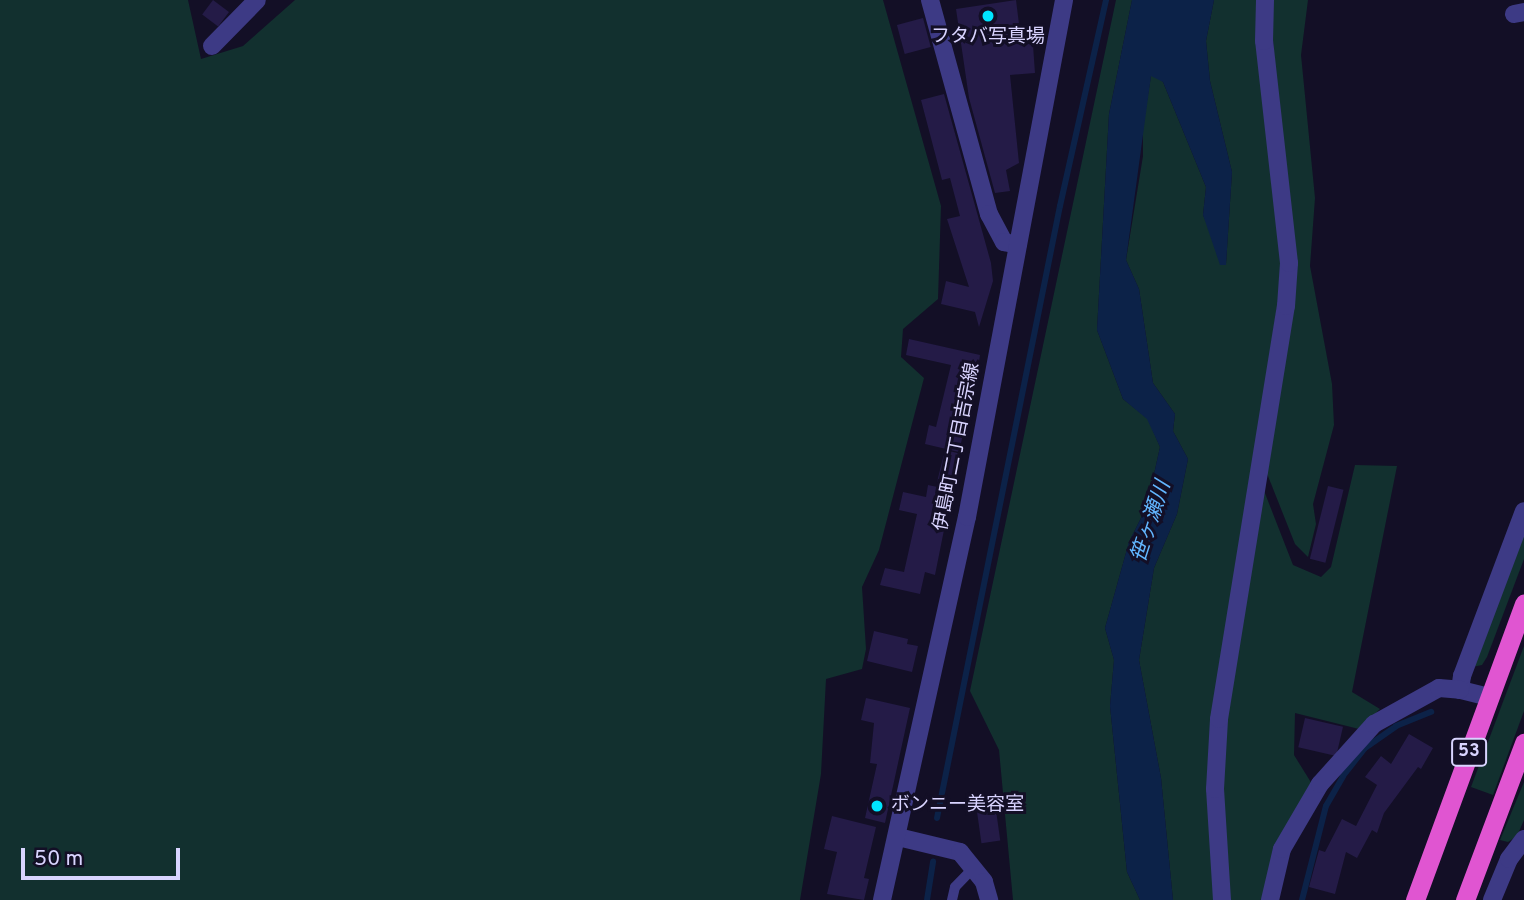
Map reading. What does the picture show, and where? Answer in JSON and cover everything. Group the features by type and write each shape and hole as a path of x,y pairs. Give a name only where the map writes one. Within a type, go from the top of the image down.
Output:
{"highway":[{"name":"53","path":"1415,900 1524,603"},
{"name":"53","path":"1465,900 1524,743"}],"street":[{"path":"212,46 257,0"},
{"path":"930,0 989,214 1004,242 1018,245"},
{"name":"伊島町二丁目吉宗線","path":"882,900 964,530 1064,0"},
{"path":"1223,900 1216,789 1219,719 1286,306 1289,263 1264,41 1265,0"},
{"path":"1460,690 1524,511"},
{"path":"1270,900 1282,849 1320,785 1374,724 1439,688 1489,697"},
{"path":"898,837 960,852 974,867 989,900"},
{"path":"1492,900 1509,859 1524,839"}],"lane":[{"path":"952,900 955,887 974,867"}],"green space":[{"path":"0,0 188,0 201,59 243,46 295,0 883,0 941,206 938,299 903,329 901,357 924,378 879,550 862,587 866,649 862,669 826,679 821,774 800,900 0,900"},
{"path":"1116,0 1132,0 1109,114 1097,330 1123,399 1148,419 1160,447 1147,506 1129,542 1105,628 1114,660 1110,706 1127,872 1140,900 1013,900 999,750 970,691"},
{"path":"1214,0 1260,0 1284,263 1212,720 1217,900 1173,900 1161,778 1139,660 1154,568 1177,514 1188,459 1173,431 1175,414 1153,383 1139,289 1126,260 1143,156 1143,126 1151,76 1156,75 1163,82 1206,187 1203,215 1226,264 1232,172 1210,81 1206,41"},
{"path":"1270,0 1308,0 1301,55 1315,198 1310,266 1332,384 1334,425 1313,504 1316,524 1308,557 1295,544 1264,466 1293,308"},
{"path":"1355,465 1397,466 1352,692 1380,709 1359,729 1295,713 1294,755 1312,784 1262,900 1228,900 1223,789 1226,719 1261,483 1293,565 1321,577 1331,567"},
{"path":"1524,528 1524,559 1487,657 1482,665 1472,667"},
{"path":"1524,646 1524,711 1493,795 1471,787"},
{"path":"1524,782 1524,820 1517,836 1508,842 1500,840"}],"water":[{"name":"笹ヶ瀬川","path":"1132,0 1214,0 1206,41 1210,81 1232,172 1226,265 1220,265 1203,215 1206,187 1163,82 1151,76 1126,260 1139,289 1153,383 1175,414 1173,431 1188,459 1177,514 1154,568 1139,660 1161,778 1173,900 1140,900 1127,872 1110,706 1114,660 1105,628 1129,542 1147,506 1160,447 1147,419 1123,399 1097,330 1109,114"}],"building":[{"path":"213,0 229,12 218,26 202,14"},
{"path":"1016,0 1020,32 1032,31 1035,73 1010,75 1019,163 1006,170 1010,191 995,193 969,98 956,9"},
{"path":"923,18 931,47 905,54 897,25"},
{"path":"944,94 991,263 993,281 979,327 975,312 941,304 946,281 969,287 947,219 960,216 950,178 942,180 921,100"},
{"path":"909,339 980,355 977,376 968,374 959,410 968,412 959,452 925,444 929,425 936,427 951,365 906,355"},
{"path":"945,450 961,454 953,486 937,482"},
{"path":"928,485 952,490 935,575 925,572 920,594 880,585 885,568 904,572 917,514 899,510 903,492 926,497"},
{"path":"1328,486 1344,490 1325,563 1310,559"},
{"path":"874,631 908,639 907,644 918,646 912,672 867,661"},
{"path":"866,698 910,708 885,823 865,818 877,764 870,763 874,723 861,720"},
{"path":"1305,718 1343,727 1336,756 1298,747"},
{"path":"1409,734 1433,748 1421,769 1418,767 1384,813 1377,833 1372,830 1357,858 1346,852 1335,894 1309,887 1319,850 1325,852 1342,819 1356,826 1377,785 1365,777 1381,756 1391,764"},
{"path":"994,796 1000,841 981,843 975,799"},
{"path":"832,816 876,827 864,878 869,879 864,900 827,894 837,852 824,849"}],"waterway":[{"path":"937,818 1060,206 1106,0"},
{"path":"1302,900 1326,806 1343,776 1365,748 1396,726 1431,712"},
{"path":"927,900 933,861"}],"place":[{"name":"フタバ写真場","path":"988,16"},
{"name":"ボンニー美容室","path":"877,806"}]}
